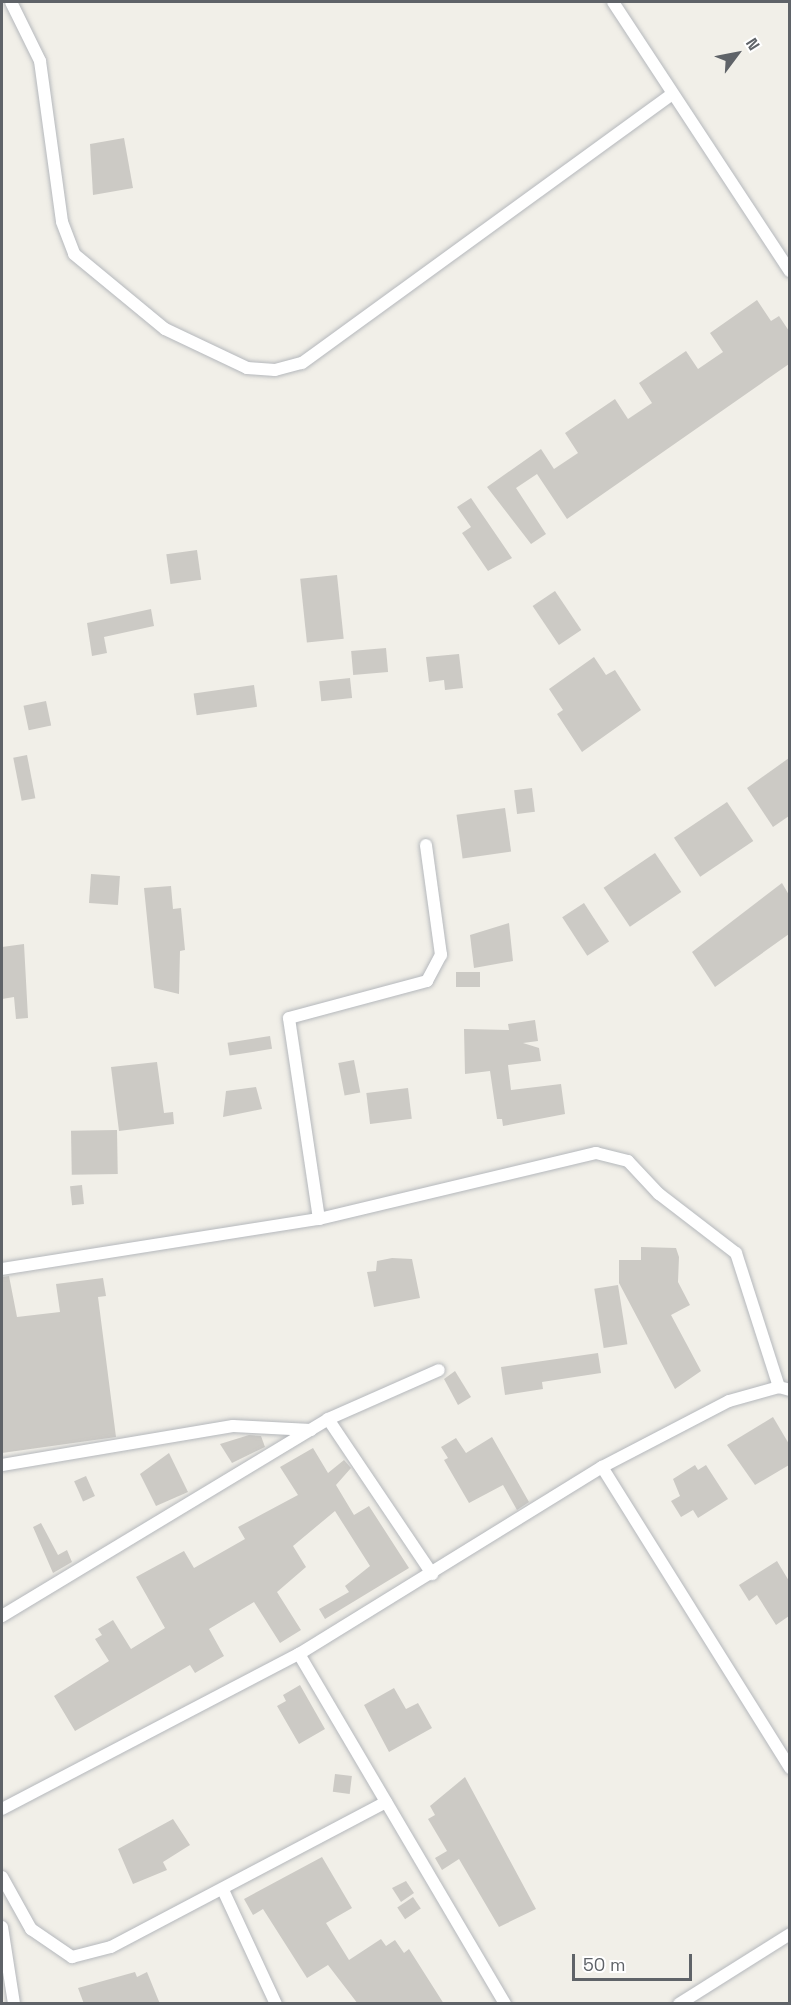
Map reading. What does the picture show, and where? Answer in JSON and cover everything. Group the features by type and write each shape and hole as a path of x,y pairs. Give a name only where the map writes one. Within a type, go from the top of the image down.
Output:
{"street":[{"path":"11,2 40,61 62,222 74,254 165,329 247,368 275,370 303,363 672,93"},
{"path":"613,2 789,272"},
{"path":"319,1219 289,1018 427,981 441,955 426,845"},
{"path":"2,1269 319,1219 596,1153 628,1161 660,1194 736,1253 784,1388 729,1401 602,1467 299,1654 2,1809"},
{"path":"2,1616 328,1419 439,1370"},
{"path":"328,1419 432,1574"},
{"path":"2,1464 233,1425 311,1430"},
{"path":"602,1467 789,1768"},
{"path":"299,1654 506,2004"},
{"path":"2,1877 31,1929 72,1957 111,1947 223,1890 386,1802"},
{"path":"223,1890 276,2004"},
{"path":"2,1927 14,2004"},
{"path":"679,2004 789,1934"}],"building":[{"path":"124,138 133,188 93,195 90,144"},
{"path":"757,300 771,321 779,316 789,331 789,364 567,519 537,474 516,488 546,534 531,544 487,487 541,449 554,469 578,453 565,433 615,399 628,419 652,403 639,383 686,351 698,369 723,352 710,333"},
{"path":"471,498 512,558 488,571 462,533 471,527 457,507"},
{"path":"197,550 201,580 170,584 166,554"},
{"path":"337,575 344,639 307,643 300,579"},
{"path":"555,591 581,630 559,645 533,606"},
{"path":"151,609 154,626 104,637 107,653 92,656 87,623"},
{"path":"386,648 388,672 353,675 351,651"},
{"path":"459,654 463,688 445,690 444,680 429,682 426,657"},
{"path":"594,657 606,675 615,670 641,710 582,752 557,714 563,710 549,689"},
{"path":"350,678 352,698 321,701 319,681"},
{"path":"254,685 257,707 197,715 194,693"},
{"path":"46,701 51,725 29,730 24,706"},
{"path":"27,755 35,798 22,801 13,758"},
{"path":"789,758 789,816 773,827 747,788"},
{"path":"532,788 535,812 517,814 514,790"},
{"path":"727,802 753,841 700,877 674,838"},
{"path":"505,808 511,852 463,858 456,815"},
{"path":"655,853 681,892 630,927 604,888"},
{"path":"91,874 120,876 118,905 89,903"},
{"path":"782,883 789,895 789,934 715,987 692,952"},
{"path":"171,886 173,909 181,908 185,950 180,951 179,994 154,988 144,888"},
{"path":"584,903 609,942 587,956 562,917"},
{"path":"509,923 513,961 474,968 470,935"},
{"path":"24,944 28,1018 16,1019 14,997 2,999 2,947"},
{"path":"456,972 480,972 480,987 456,987"},
{"path":"535,1020 538,1041 523,1043 539,1048 541,1061 508,1065 511,1090 561,1084 565,1114 503,1126 502,1119 497,1119 490,1071 465,1074 464,1029 509,1030 508,1024"},
{"path":"270,1036 272,1049 230,1056 228,1043"},
{"path":"354,1060 360,1092 345,1095 338,1063"},
{"path":"157,1062 164,1113 173,1112 174,1124 119,1131 111,1067"},
{"path":"256,1087 262,1109 223,1117 226,1091"},
{"path":"408,1088 412,1119 370,1124 366,1093"},
{"path":"117,1130 118,1174 72,1175 71,1131"},
{"path":"82,1185 84,1204 72,1205 70,1186"},
{"path":"641,1247 676,1248 679,1257 678,1282 690,1305 671,1315 701,1371 675,1389 619,1283 619,1260 641,1260"},
{"path":"392,1258 412,1259 420,1298 374,1307 367,1272 376,1271 377,1261"},
{"path":"9,1276 17,1317 60,1312 56,1284 103,1278 106,1296 98,1297 116,1437 2,1453 2,1277"},
{"path":"618,1285 627,1344 604,1348 594,1289"},
{"path":"598,1353 601,1373 542,1382 543,1389 505,1395 501,1367"},
{"path":"455,1371 471,1397 458,1405 444,1379"},
{"path":"773,1417 789,1444 789,1465 755,1485 727,1445"},
{"path":"249,1435 261,1436 265,1447 232,1463 220,1444"},
{"path":"492,1437 529,1502 517,1510 503,1485 469,1503 444,1460 448,1458 441,1447 456,1438 466,1453"},
{"path":"313,1448 328,1473 344,1460 351,1468 336,1485 354,1515 369,1506 409,1568 325,1619 319,1609 349,1592 345,1586 370,1566 335,1511 293,1546 306,1567 277,1592 301,1630 280,1643 254,1602 209,1629 224,1656 195,1673 190,1665 75,1731 54,1696 109,1661 95,1639 102,1635 98,1629 113,1620 131,1649 165,1628 136,1577 184,1551 194,1568 245,1539 238,1527 298,1495 280,1467"},
{"path":"169,1453 188,1492 156,1506 140,1474"},
{"path":"695,1465 698,1470 706,1465 728,1499 698,1518 693,1510 681,1517 671,1501 680,1496 673,1479"},
{"path":"86,1476 95,1496 83,1501 74,1481"},
{"path":"41,1523 58,1555 67,1550 72,1562 53,1573 33,1527"},
{"path":"777,1561 789,1581 789,1616 776,1625 757,1595 749,1601 739,1585"},
{"path":"300,1685 325,1729 299,1744 277,1706 286,1701 283,1695"},
{"path":"394,1688 406,1709 418,1703 432,1728 389,1752 364,1705"},
{"path":"335,1774 352,1776 350,1794 333,1792"},
{"path":"465,1777 536,1909 499,1927 459,1859 442,1870 435,1858 447,1851 428,1819 435,1815 430,1806"},
{"path":"173,1819 190,1845 163,1862 167,1870 133,1884 118,1849"},
{"path":"322,1857 352,1908 326,1923 349,1960 381,1939 386,1946 395,1940 404,1953 409,1949 444,2004 358,2004 328,1965 307,1978 263,1909 253,1915 244,1899"},
{"path":"406,1881 414,1893 401,1902 392,1888"},
{"path":"413,1897 421,1909 405,1919 397,1908"},
{"path":"135,1972 137,1977 147,1972 160,2004 84,2004 78,1988"}]}
